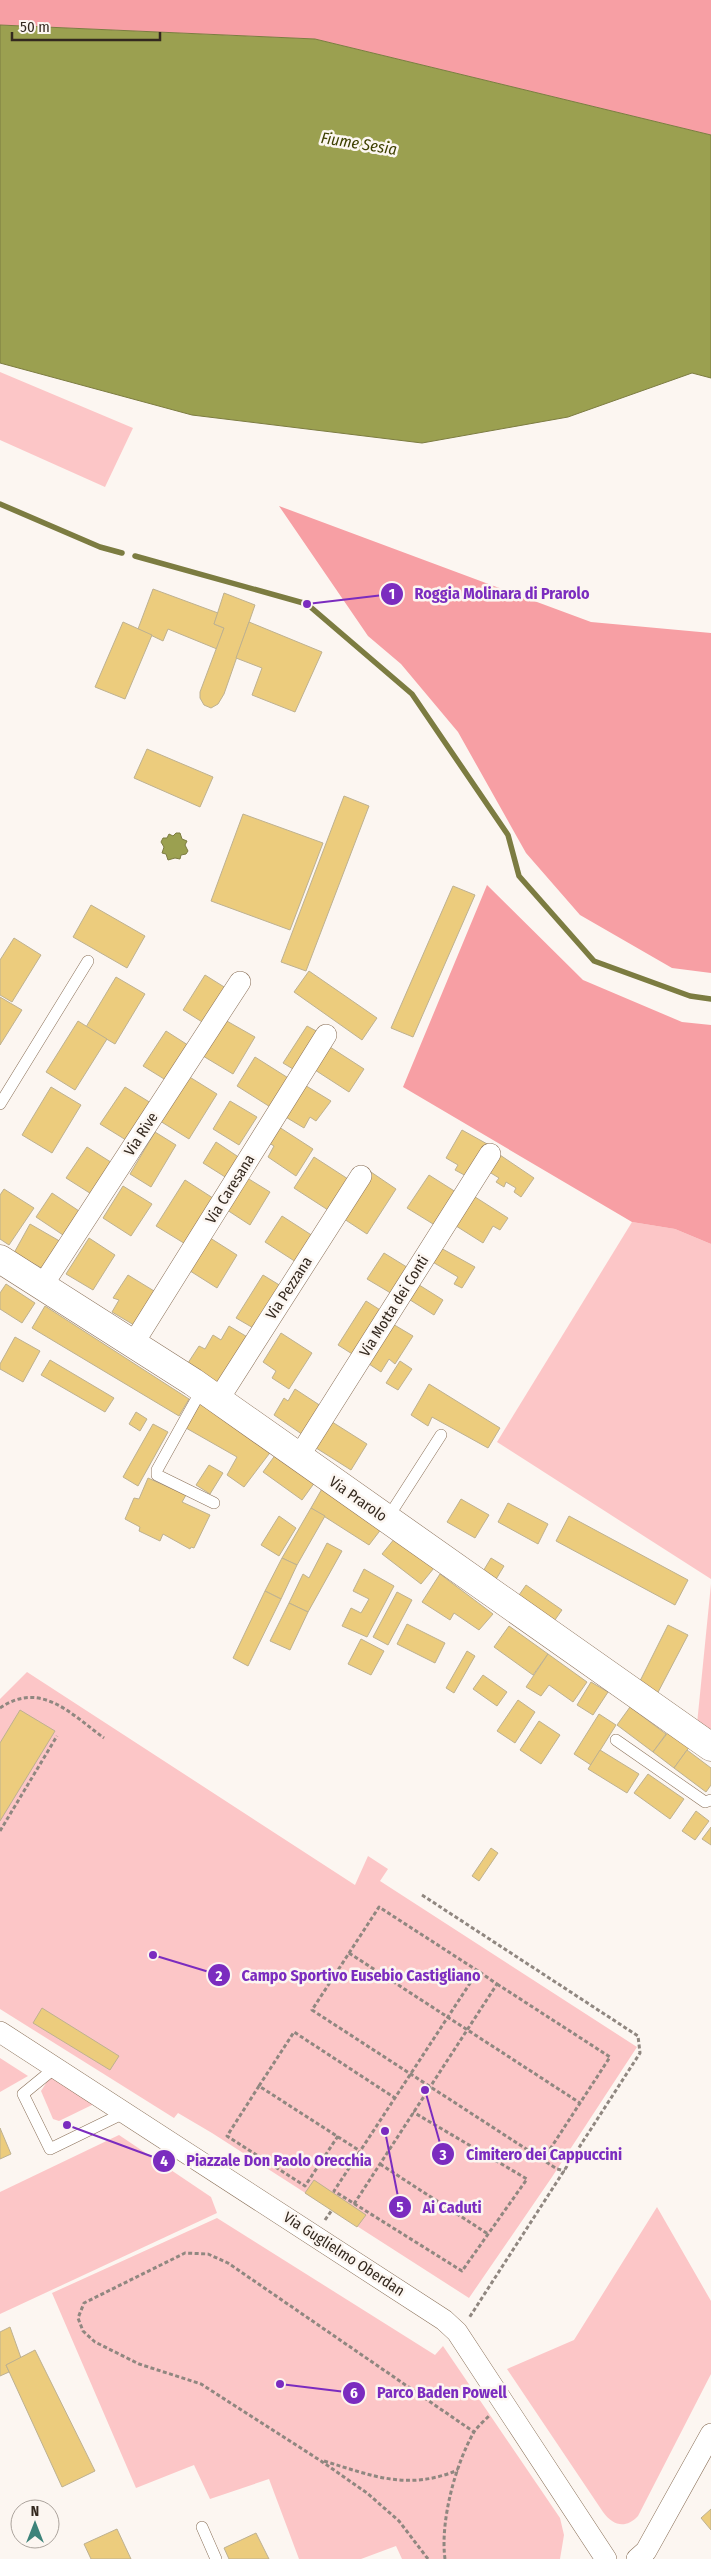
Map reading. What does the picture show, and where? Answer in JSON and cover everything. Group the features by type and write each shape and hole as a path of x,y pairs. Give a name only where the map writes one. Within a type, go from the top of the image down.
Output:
{"street":[{"name":"Via Rive","path":"42,1286 240,982"},
{"name":"Via Caresana","path":"133,1344 326,1035"},
{"name":"Via Motta dei Conti","path":"298,1458 490,1154"},
{"name":"Via Pezzana","path":"210,1394 361,1176"},
{"name":"Via Prarolo","path":"0,1259 210,1394 298,1458 711,1747"},
{"name":"Via Guglielmo Oberdan","path":"0,2032 431,2311 457,2332 606,2559"},
{"path":"637,2559 646,2551 711,2434"}],"lane":[{"path":"0,1104 88,961"},
{"path":"210,1394 157,1470 157,1475 214,1503"},
{"path":"387,1519 441,1435"},
{"path":"616,1740 705,1802 711,1800"},
{"path":"56,2067 23,2094 50,2149 126,2112"},
{"path":"202,2527 216,2559"}],"path":[{"path":"0,1708 13,1699 34,1696 57,1704 104,1738"},
{"path":"0,1831 57,1736"},
{"path":"422,1895 638,2036 640,2053 476,2309 457,2332"},
{"path":"543,2160 610,2057 379,1908 312,2010 430,2087 543,2160 557,2169 565,2171"},
{"path":"349,1953 580,2102"},
{"path":"414,2112 527,2179 462,2271 334,2191 478,1971"},
{"path":"354,2204 497,1984"},
{"path":"338,2136 305,2186 227,2136 294,2032 395,2098"},
{"path":"259,2086 360,2151"},
{"path":"380,2164 488,2234"},
{"path":"428,2559 399,2521 367,2493 321,2460 201,2384 139,2364 95,2342 83,2331 78,2318 84,2304 185,2253 208,2254 228,2264 474,2432"},
{"path":"444,2559 443,2543 448,2509 458,2470 474,2432 503,2403"},
{"path":"321,2460 382,2478 413,2482 437,2478 458,2470"}],"shaded area":[{"path":"0,0 711,0 711,135 315,39 0,25"},
{"path":"0,372 133,428 105,487 0,440"},
{"path":"279,506 591,622 711,633 711,973 672,968 580,915 526,853 458,732 401,664 368,636"},
{"path":"487,885 583,980 682,1022 711,1025 711,1244 675,1229 632,1222 403,1087"},
{"path":"632,1222 675,1229 711,1244 711,1579 497,1442"},
{"path":"711,1584 711,1733 697,1724"},
{"path":"27,1672 355,1885 368,1856 388,1869 380,1881 637,2047 552,2177 469,2298 212,2133 178,2113 174,2118 0,2009 0,1699"},
{"path":"0,2058 28,2076 0,2092"},
{"path":"50,2077 94,2104 59,2121 53,2119 41,2091"},
{"path":"119,2135 211,2197 217,2213 0,2314 0,2192"},
{"path":"657,2207 711,2301 711,2374 638,2516 629,2523 620,2524 615,2523 603,2512 507,2369 574,2340"},
{"path":"217,2218 435,2355 443,2346 560,2518 564,2535 560,2559 402,2559 396,2546 361,2559 299,2559 269,2479 210,2499 194,2465 136,2488 52,2293"}],"water":[{"name":"Fiume Sesia","path":"0,25 315,39 711,135 711,378 692,373 568,417 422,443 192,415 0,363"},
{"path":"176,833 180,833 182,839 187,841 185,845 188,851 186,854 181,855 180,859 168,860 166,854 162,853 164,847 161,842 169,834 173,836"}],"building":[{"path":"153,589 218,613 214,624 224,628 217,649 168,629 163,641 138,629"},
{"path":"224,593 255,605 224,694 218,704 211,708 204,705 200,698 200,692 224,628 214,624"},
{"path":"123,622 152,635 125,699 95,687"},
{"path":"249,622 322,652 295,712 252,695 262,668 236,658"},
{"path":"147,749 213,777 200,807 134,778"},
{"path":"344,796 369,806 306,971 281,962"},
{"path":"243,814 323,843 290,930 211,901"},
{"path":"453,886 475,895 413,1037 391,1028"},
{"path":"91,905 145,936 127,968 73,937"},
{"path":"14,938 41,955 12,1002 0,995 0,960"},
{"path":"309,971 377,1018 362,1040 294,992"},
{"path":"205,975 229,990 207,1025 183,1010"},
{"path":"116,977 145,994 115,1044 86,1027"},
{"path":"0,997 22,1010 0,1045"},
{"path":"225,1020 255,1037 233,1074 203,1056"},
{"path":"78,1021 107,1039 75,1090 46,1072"},
{"path":"307,1026 322,1034 298,1072 283,1063"},
{"path":"166,1031 191,1047 169,1082 143,1066"},
{"path":"330,1047 364,1069 349,1092 315,1070"},
{"path":"255,1057 293,1081 275,1110 237,1086"},
{"path":"188,1076 217,1094 189,1139 160,1121"},
{"path":"303,1084 331,1101 316,1121 310,1117 304,1128 284,1116"},
{"path":"51,1087 81,1105 52,1153 22,1135"},
{"path":"125,1087 151,1103 126,1140 100,1124"},
{"path":"230,1101 257,1117 239,1145 213,1129"},
{"path":"279,1127 313,1149 296,1176 268,1157 274,1146 269,1143"},
{"path":"462,1130 489,1145 470,1178 455,1170 458,1165 446,1158"},
{"path":"155,1132 176,1145 151,1187 130,1174"},
{"path":"216,1142 243,1160 230,1180 203,1163"},
{"path":"87,1147 117,1166 96,1197 66,1178"},
{"path":"497,1153 534,1178 521,1197 514,1192 516,1188 506,1182 504,1187 496,1182 499,1178 486,1170"},
{"path":"314,1157 348,1179 328,1210 294,1188"},
{"path":"368,1170 396,1189 367,1234 338,1215"},
{"path":"429,1175 459,1194 438,1227 407,1208"},
{"path":"244,1176 270,1192 250,1225 224,1208"},
{"path":"185,1180 216,1200 187,1245 156,1226"},
{"path":"123,1186 152,1204 131,1236 103,1218"},
{"path":"4,1189 34,1208 9,1245 0,1239 0,1195"},
{"path":"52,1193 79,1211 63,1235 36,1217"},
{"path":"472,1195 508,1218 500,1230 493,1226 483,1243 453,1224"},
{"path":"282,1216 313,1236 296,1262 265,1242"},
{"path":"30,1224 63,1243 47,1271 14,1253"},
{"path":"207,1236 237,1255 217,1288 187,1269"},
{"path":"89,1238 115,1255 93,1290 66,1274"},
{"path":"439,1247 475,1267 462,1288 454,1284 458,1277 431,1261"},
{"path":"384,1253 410,1269 394,1295 367,1279"},
{"path":"128,1275 159,1294 139,1328 112,1312 119,1300 113,1298"},
{"path":"263,1275 281,1286 255,1329 236,1318"},
{"path":"416,1283 443,1300 434,1315 407,1298"},
{"path":"6,1284 35,1303 22,1323 0,1309 0,1293"},
{"path":"366,1301 385,1313 357,1357 338,1345"},
{"path":"45,1306 189,1399 179,1416 32,1328"},
{"path":"391,1323 413,1336 395,1364 389,1359 381,1372 366,1362"},
{"path":"229,1326 249,1338 220,1386 186,1366 199,1346 205,1349 213,1335 221,1340"},
{"path":"281,1333 312,1353 289,1389 272,1378 276,1371 263,1362"},
{"path":"15,1337 40,1351 23,1382 0,1369 0,1364"},
{"path":"50,1360 114,1398 105,1412 41,1375"},
{"path":"400,1361 412,1369 398,1390 386,1383"},
{"path":"429,1384 500,1428 488,1448 432,1417 428,1426 411,1415"},
{"path":"295,1389 324,1408 306,1437 274,1415 284,1398 288,1401"},
{"path":"200,1404 272,1450 244,1487 227,1475 237,1457 186,1428"},
{"path":"136,1412 147,1419 140,1431 129,1424"},
{"path":"329,1420 367,1444 351,1470 313,1446"},
{"path":"153,1424 168,1432 138,1486 123,1477"},
{"path":"276,1454 315,1482 302,1500 263,1472"},
{"path":"209,1465 223,1473 210,1494 196,1485"},
{"path":"148,1478 186,1495 182,1502 210,1515 194,1548 191,1547 190,1549 163,1534 160,1541 139,1531 140,1527 125,1519 134,1498 139,1499"},
{"path":"323,1487 382,1528 369,1545 311,1508"},
{"path":"461,1499 489,1515 475,1538 447,1522"},
{"path":"508,1503 548,1524 538,1544 498,1522"},
{"path":"311,1508 325,1516 297,1565 282,1558"},
{"path":"279,1516 296,1528 279,1556 261,1545"},
{"path":"569,1516 688,1580 675,1605 556,1541"},
{"path":"395,1538 434,1568 421,1584 382,1554"},
{"path":"327,1543 342,1551 308,1612 289,1603 303,1574 309,1578"},
{"path":"282,1558 297,1565 281,1599 265,1591"},
{"path":"491,1558 504,1566 495,1581 482,1573"},
{"path":"364,1569 394,1586 367,1637 342,1626 351,1608 361,1613 369,1599 353,1591"},
{"path":"440,1574 493,1614 479,1630 454,1613 450,1620 422,1602"},
{"path":"526,1585 562,1610 552,1624 517,1598"},
{"path":"265,1591 281,1599 248,1666 233,1658"},
{"path":"397,1592 412,1600 388,1645 373,1637"},
{"path":"289,1603 308,1612 290,1650 270,1641"},
{"path":"407,1624 445,1643 435,1663 397,1644"},
{"path":"668,1625 688,1635 655,1698 637,1687"},
{"path":"509,1626 548,1654 533,1675 494,1647"},
{"path":"361,1639 384,1651 371,1675 348,1664"},
{"path":"467,1651 475,1656 454,1693 446,1688"},
{"path":"548,1654 587,1682 573,1702 549,1685 541,1696 526,1687"},
{"path":"483,1675 507,1692 497,1706 473,1689"},
{"path":"591,1682 608,1692 593,1715 577,1705"},
{"path":"518,1700 535,1712 515,1743 497,1731"},
{"path":"630,1707 666,1734 653,1752 617,1725"},
{"path":"20,1710 55,1731 0,1821 0,1743"},
{"path":"599,1714 616,1725 591,1765 574,1754"},
{"path":"539,1721 560,1735 541,1764 520,1750"},
{"path":"669,1731 690,1746 674,1768 653,1752"},
{"path":"600,1750 639,1774 627,1793 588,1769"},
{"path":"687,1750 711,1768 711,1785 706,1792 674,1768"},
{"path":"648,1774 684,1799 670,1819 634,1793"},
{"path":"696,1811 709,1821 695,1840 682,1831"},
{"path":"711,1827 711,1845 702,1839"},
{"path":"491,1848 498,1853 479,1881 472,1876"},
{"path":"42,2008 119,2056 110,2070 33,2023"},
{"path":"0,2128 11,2154 0,2159"},
{"path":"314,2180 366,2215 357,2227 305,2193"},
{"path":"10,2327 21,2358 6,2365 9,2372 0,2376 0,2332"},
{"path":"35,2350 95,2471 62,2487 6,2365"},
{"path":"711,2509 711,2530 701,2518"},
{"path":"117,2529 131,2559 91,2559 84,2544"},
{"path":"256,2533 269,2559 229,2559 224,2548"}],"waterway":[{"path":"0,504 100,547 122,553"},
{"path":"135,556 307,604 412,694 508,835 519,876 594,961 690,996 711,999"}],"place":[{"name":"Roggia Molinara di Prarolo","path":"307,604"},
{"name":"Campo Sportivo Eusebio Castigliano","path":"153,1955"},
{"name":"Cimitero dei Cappuccini","path":"425,2090"},
{"name":"Piazzale Don Paolo Orecchia","path":"67,2125"},
{"name":"Ai Caduti","path":"385,2131"},
{"name":"Parco Baden Powell","path":"280,2384"}]}
